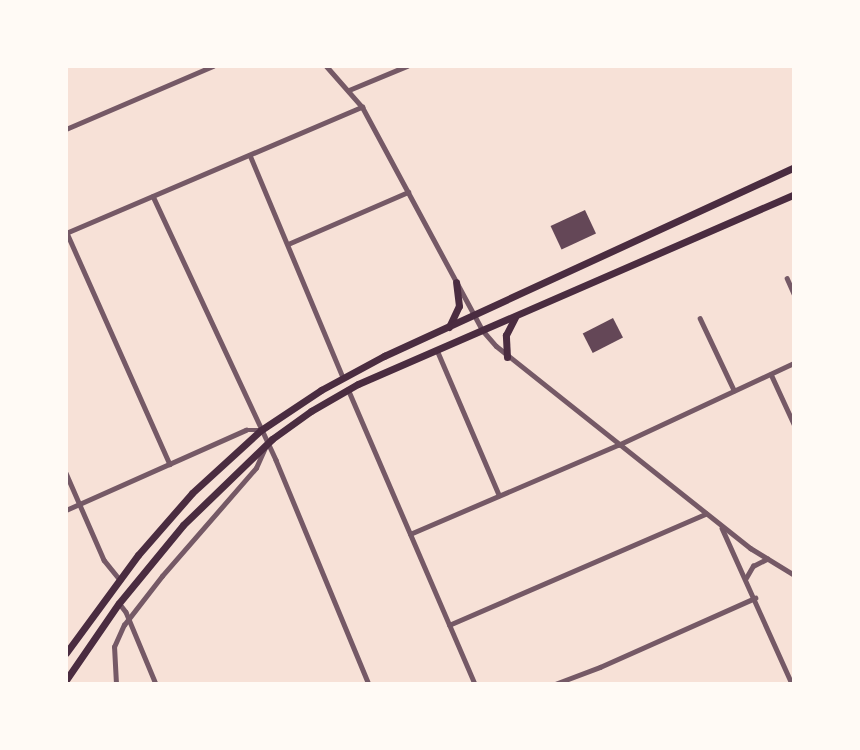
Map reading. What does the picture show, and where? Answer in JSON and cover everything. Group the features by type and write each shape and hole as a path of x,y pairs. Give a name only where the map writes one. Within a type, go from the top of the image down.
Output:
{"main road":[{"path":"66,653 120,579 192,493 261,430 343,377 794,167"},
{"path":"66,680 119,603 194,513 267,444 311,411 348,389 794,194"},
{"path":"449,327 459,306 456,282"},
{"path":"507,357 506,335 515,317"}],"street":[{"path":"66,129 213,66"},
{"path":"326,66 362,107 482,330 507,357 721,526 794,575"},
{"path":"349,90 406,66"},
{"path":"170,464 66,233 362,107"},
{"path":"250,154 343,377"},
{"path":"288,244 408,192"},
{"path":"153,196 261,430 369,684"},
{"path":"787,278 794,294"},
{"path":"700,318 734,390"},
{"path":"437,350 500,495"},
{"path":"410,534 618,445 794,363"},
{"path":"771,374 794,424"},
{"path":"348,389 475,684"},
{"path":"66,510 246,430 261,430"},
{"path":"116,684 115,644 128,618 256,468 267,444"},
{"path":"66,473 104,560 120,579"},
{"path":"449,625 706,514"},
{"path":"721,526 792,684"},
{"path":"746,578 753,566 767,559"},
{"path":"555,684 600,667 755,598"},
{"path":"119,603 128,618 156,684"}],"building":[{"path":"585,210 596,234 562,250 551,226"},
{"path":"613,318 623,338 593,353 583,333"}]}
